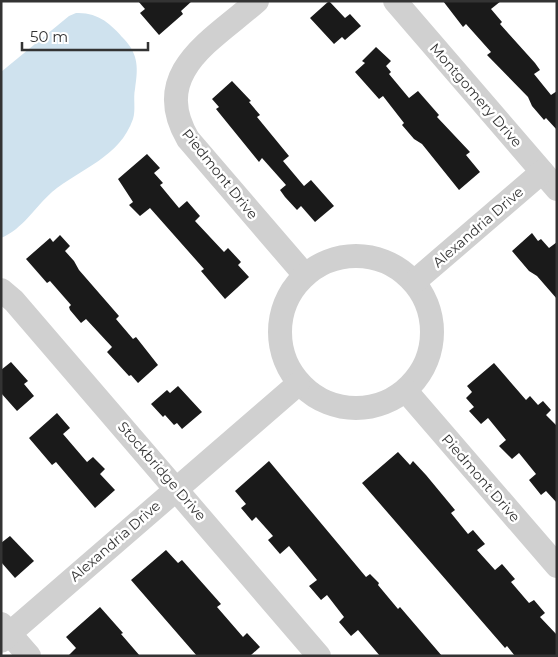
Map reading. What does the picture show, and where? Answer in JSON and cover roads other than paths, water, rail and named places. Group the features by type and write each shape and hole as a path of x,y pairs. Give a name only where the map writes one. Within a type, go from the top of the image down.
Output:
{"street":[{"name":"Piedmont Drive","path":"258,1 193,56 182,70 177,84 176,104 178,119 188,139 304,274"},
{"name":"Montgomery Drive","path":"395,1 549,181"},
{"name":"Alexandria Drive","path":"414,282 549,181"},
{"path":"349,256 370,257 391,264 414,282 424,297 430,312 431,344 428,358 419,376 406,391 380,405 361,409 342,408 326,403 311,395 298,384 287,365 281,344 280,329 287,301 304,274 317,265 334,258 349,256"},
{"name":"Stockbridge Drive","path":"1,290 14,301 319,656"},
{"name":"Alexandria Drive","path":"4,632 298,384"},
{"name":"Piedmont Drive","path":"406,391 557,566"},
{"path":"4,632 29,656"}],"water":[{"path":"76,13 84,13 103,20 129,45 135,57 137,69 133,119 127,132 109,153 52,192 16,229 1,238 1,72 69,16"}]}
